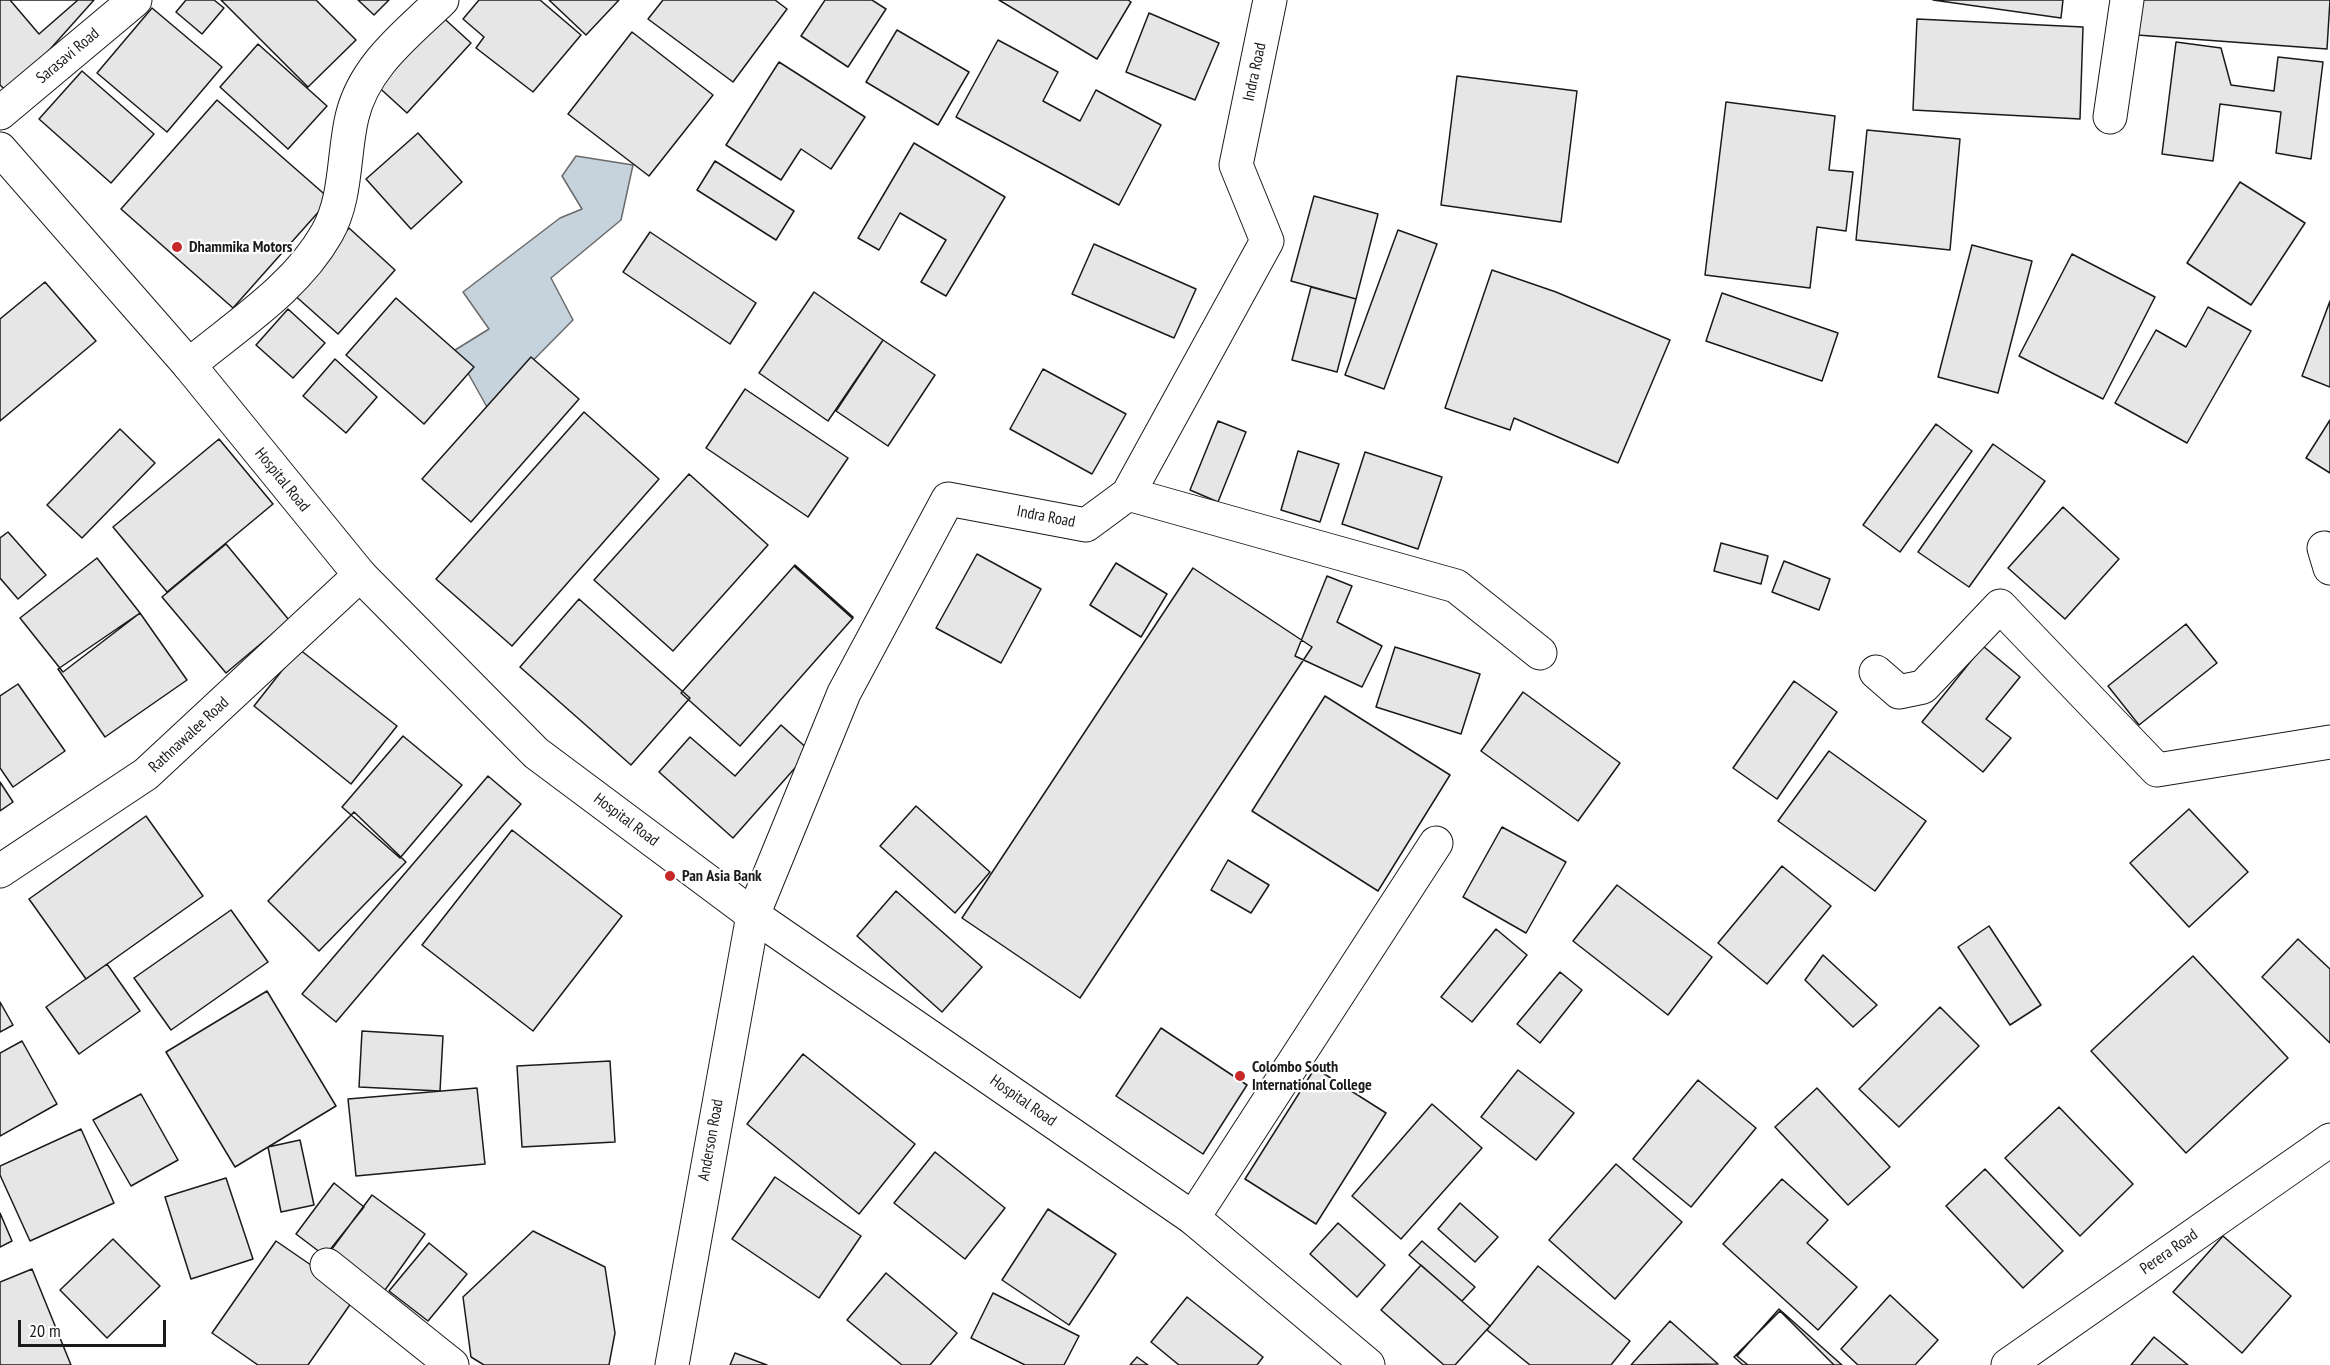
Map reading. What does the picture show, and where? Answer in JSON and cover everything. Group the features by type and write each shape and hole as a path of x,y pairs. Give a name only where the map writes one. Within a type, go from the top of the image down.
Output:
{"street":[{"name":"Sarasavi Road","path":"0,113 135,0"},
{"path":"189,365 296,274 327,232 342,191 352,116 363,87 376,64 442,0"},
{"name":"Indra Road","path":"753,915 844,693 948,499 1086,525 1128,495 1266,241 1236,165 1270,0"},
{"path":"2110,117 2127,0"},
{"name":"Hospital Road","path":"0,149 189,365 360,575 536,753 753,915 1192,1218 1368,1365"},
{"path":"1128,495 1456,586 1540,653"},
{"name":"Rathnawalee Road","path":"0,871 146,774 360,575"},
{"path":"1876,672 1899,692 1923,687 2000,606 2157,770 2330,742"},
{"path":"1192,1218 1436,843"},
{"name":"Anderson Road","path":"672,1365 753,915"},
{"name":"Perera Road","path":"2008,1365 2330,1140"},
{"path":"327,1265 452,1365"}],"shaded area":[{"path":"576,156 633,165 621,220 551,278 573,320 487,407 455,350 489,329 463,292 560,218 582,209 562,176"}],"building":[{"path":"0,0 94,0 10,94 0,85"},
{"path":"10,0 78,0 39,34"},
{"path":"186,0 214,0 224,8 202,34 176,12"},
{"path":"221,0 316,0 356,40 308,87"},
{"path":"358,0 389,0 374,15"},
{"path":"479,0 540,0 581,35 533,92 476,48 484,37 463,19"},
{"path":"549,0 619,0 586,35"},
{"path":"663,0 775,0 787,9 733,82 648,19"},
{"path":"825,0 872,0 886,9 848,67 801,36"},
{"path":"999,0 1128,0 1131,2 1097,59"},
{"path":"1933,0 2063,0 2061,18"},
{"path":"2139,0 2330,0 2327,49 2137,35"},
{"path":"152,8 222,67 167,132 97,73"},
{"path":"437,12 471,43 407,113 373,82"},
{"path":"1149,13 1219,43 1195,100 1126,72"},
{"path":"1917,19 2083,27 2080,119 1913,110"},
{"path":"897,30 969,72 938,125 866,82"},
{"path":"632,32 713,95 649,176 568,114"},
{"path":"998,40 1058,72 1043,101 1080,121 1096,90 1161,125 1119,205 956,117"},
{"path":"2176,42 2221,48 2231,85 2274,91 2278,57 2323,62 2311,159 2276,153 2281,112 2220,104 2213,161 2162,154"},
{"path":"258,44 327,106 288,149 220,87"},
{"path":"779,62 865,117 831,169 801,149 781,180 726,145"},
{"path":"82,71 154,134 111,183 39,119"},
{"path":"1457,76 1577,91 1561,222 1441,205"},
{"path":"217,100 330,199 233,308 121,209"},
{"path":"1726,102 1835,116 1829,170 1853,172 1846,231 1817,227 1810,288 1705,275"},
{"path":"1867,130 1960,139 1950,250 1856,240"},
{"path":"418,133 462,182 411,229 366,179"},
{"path":"914,143 1005,197 946,296 921,282 946,240 900,213 879,250 858,238"},
{"path":"715,161 794,211 776,240 697,190"},
{"path":"2240,182 2305,223 2251,305 2187,263"},
{"path":"1314,196 1378,214 1356,299 1291,281"},
{"path":"349,228 395,270 338,334 292,293"},
{"path":"1398,230 1437,244 1384,389 1345,375"},
{"path":"650,232 756,303 730,344 623,272"},
{"path":"1094,244 1196,289 1174,338 1072,294"},
{"path":"1972,245 2032,261 1998,393 1938,377"},
{"path":"2072,254 2155,297 2103,399 2019,356"},
{"path":"1492,270 1556,292 1670,340 1618,463 1514,418 1510,430 1445,408"},
{"path":"45,282 96,341 0,421 0,319"},
{"path":"1311,287 1356,299 1337,372 1292,360"},
{"path":"814,292 883,340 828,421 759,373"},
{"path":"1722,293 1838,333 1822,381 1706,341"},
{"path":"396,298 474,367 424,424 346,355"},
{"path":"2330,301 2330,387 2302,376"},
{"path":"2208,307 2251,331 2187,443 2115,403 2156,330 2186,347"},
{"path":"288,309 325,343 293,378 256,345"},
{"path":"883,340 935,375 888,446 836,411"},
{"path":"531,357 579,399 471,522 422,479"},
{"path":"335,359 377,397 346,433 303,396"},
{"path":"1043,369 1126,414 1092,474 1010,429"},
{"path":"745,389 848,458 808,517 706,448"},
{"path":"584,412 659,479 512,646 436,579"},
{"path":"2330,420 2330,473 2306,458"},
{"path":"1218,421 1246,432 1218,502 1190,490"},
{"path":"1936,424 1972,451 1900,552 1863,525"},
{"path":"120,429 155,463 82,538 47,505"},
{"path":"219,439 273,504 167,592 113,527"},
{"path":"1993,444 2045,481 1969,587 1918,552"},
{"path":"1298,451 1339,464 1320,522 1281,510"},
{"path":"1365,452 1442,477 1418,549 1342,524"},
{"path":"689,474 768,545 673,651 594,580"},
{"path":"2063,507 2119,559 2065,619 2008,568"},
{"path":"8,532 46,575 18,599 0,578 0,538"},
{"path":"1721,543 1768,556 1761,584 1714,571"},
{"path":"226,544 289,620 226,673 162,597"},
{"path":"977,554 1041,589 1001,663 936,628"},
{"path":"97,558 140,613 63,672 20,618"},
{"path":"1784,561 1830,579 1819,610 1772,592"},
{"path":"1116,563 1167,594 1141,637 1090,605"},
{"path":"795,565 853,618 740,746 681,693"},
{"path":"795,565 853,617 794,566"},
{"path":"1193,568 1312,647 1080,998 962,918"},
{"path":"1327,576 1352,586 1337,622 1382,646 1362,687 1295,656"},
{"path":"579,599 690,698 631,765 520,667"},
{"path":"140,613 187,680 105,737 58,669"},
{"path":"2186,624 2217,663 2139,725 2108,686"},
{"path":"1983,646 2020,677 1986,719 2011,738 1983,772 1922,722"},
{"path":"1395,647 1480,674 1461,734 1376,707"},
{"path":"299,649 397,726 351,784 254,706"},
{"path":"1794,681 1837,712 1777,799 1733,768"},
{"path":"18,684 65,751 13,787 0,768 0,696"},
{"path":"1523,692 1620,763 1578,821 1481,751"},
{"path":"1325,696 1450,775 1378,891 1252,811"},
{"path":"781,725 810,751 733,838 659,772 690,737 735,776"},
{"path":"403,736 462,785 400,858 342,807"},
{"path":"1829,751 1926,821 1875,891 1778,821"},
{"path":"488,776 521,804 336,1022 302,994"},
{"path":"0,782 13,802 0,811"},
{"path":"916,806 990,872 955,913 880,846"},
{"path":"2189,809 2248,872 2189,927 2130,863"},
{"path":"354,812 406,862 319,951 268,901"},
{"path":"146,816 203,896 86,979 29,899"},
{"path":"1502,827 1566,862 1526,933 1463,897"},
{"path":"512,830 622,916 533,1031 422,945"},
{"path":"1228,860 1269,885 1251,913 1211,890"},
{"path":"1782,866 1831,906 1767,984 1718,943"},
{"path":"1617,885 1712,957 1668,1015 1573,941"},
{"path":"896,891 982,967 942,1012 857,936"},
{"path":"231,910 268,962 171,1030 134,978"},
{"path":"1989,926 2041,1005 2010,1025 1958,947"},
{"path":"1496,929 1527,955 1472,1022 1441,997"},
{"path":"2298,939 2330,969 2330,1043 2262,977"},
{"path":"1823,955 1877,1005 1853,1027 1805,980"},
{"path":"2193,956 2288,1058 2186,1153 2091,1051"},
{"path":"107,964 140,1011 79,1054 46,1007"},
{"path":"1560,972 1582,990 1540,1043 1517,1024"},
{"path":"267,991 336,1106 235,1167 166,1052"},
{"path":"0,1002 13,1025 0,1032"},
{"path":"1940,1007 1979,1046 1899,1127 1859,1089"},
{"path":"1161,1028 1247,1085 1203,1154 1116,1096"},
{"path":"362,1031 443,1036 440,1091 359,1087"},
{"path":"22,1041 57,1104 0,1136 0,1053"},
{"path":"803,1054 915,1144 859,1214 747,1124"},
{"path":"610,1061 615,1142 522,1147 517,1066"},
{"path":"1315,1068 1386,1113 1316,1224 1245,1179"},
{"path":"1518,1070 1574,1113 1536,1160 1481,1117"},
{"path":"1698,1080 1756,1128 1691,1207 1633,1159"},
{"path":"477,1088 485,1164 356,1176 348,1099"},
{"path":"1817,1088 1890,1167 1848,1205 1775,1127"},
{"path":"141,1094 178,1160 131,1186 93,1120"},
{"path":"1432,1104 1482,1148 1401,1239 1352,1196"},
{"path":"2059,1107 2133,1184 2080,1236 2005,1158"},
{"path":"81,1129 114,1203 30,1241 0,1175 0,1166"},
{"path":"300,1140 314,1205 281,1212 268,1147"},
{"path":"935,1152 1005,1208 965,1259 894,1203"},
{"path":"1616,1164 1682,1222 1615,1299 1549,1240"},
{"path":"1985,1169 2063,1251 2023,1288 1946,1206"},
{"path":"775,1177 861,1236 819,1298 732,1239"},
{"path":"226,1178 253,1259 191,1279 165,1197"},
{"path":"1782,1179 1828,1220 1807,1243 1857,1287 1818,1330 1723,1244"},
{"path":"334,1183 364,1207 325,1256 296,1234"},
{"path":"372,1195 425,1234 380,1297 326,1257"},
{"path":"1460,1203 1498,1237 1475,1262 1438,1229"},
{"path":"1048,1209 1116,1254 1069,1325 1002,1280"},
{"path":"0,1213 12,1241 0,1247"},
{"path":"1338,1223 1385,1265 1357,1297 1310,1254"},
{"path":"533,1231 605,1267 615,1333 609,1365 484,1365 471,1357 463,1297"},
{"path":"2223,1236 2291,1296 2242,1353 2173,1292"},
{"path":"113,1239 160,1286 107,1338 60,1290"},
{"path":"276,1241 356,1296 308,1365 258,1365 212,1333"},
{"path":"1422,1241 1475,1287 1462,1301 1409,1255"},
{"path":"429,1243 467,1274 428,1321 389,1291"},
{"path":"1421,1265 1490,1326 1455,1365 1444,1365 1381,1310"},
{"path":"1538,1266 1630,1341 1611,1365 1530,1365 1487,1330"},
{"path":"32,1269 71,1365 0,1365 0,1282"},
{"path":"886,1273 957,1333 930,1365 902,1365 847,1320"},
{"path":"993,1293 1079,1336 1064,1365 1025,1365 971,1338"},
{"path":"1890,1295 1938,1340 1915,1365 1858,1365 1841,1349"},
{"path":"1187,1297 1263,1357 1257,1365 1179,1365 1151,1342"},
{"path":"1779,1309 1842,1365 1748,1365 1737,1356"},
{"path":"1780,1311 1834,1365 1743,1365 1734,1357"},
{"path":"1670,1321 1718,1364 1631,1365"},
{"path":"2154,1337 2188,1365 2131,1365"},
{"path":"735,1353 767,1365 730,1365"},
{"path":"1137,1357 1148,1365 1130,1365"}],"place":[{"name":"Dhammika Motors","path":"177,247"},
{"name":"Pan Asia Bank","path":"670,876"},
{"name":"Colombo South International College","path":"1240,1076"}]}
